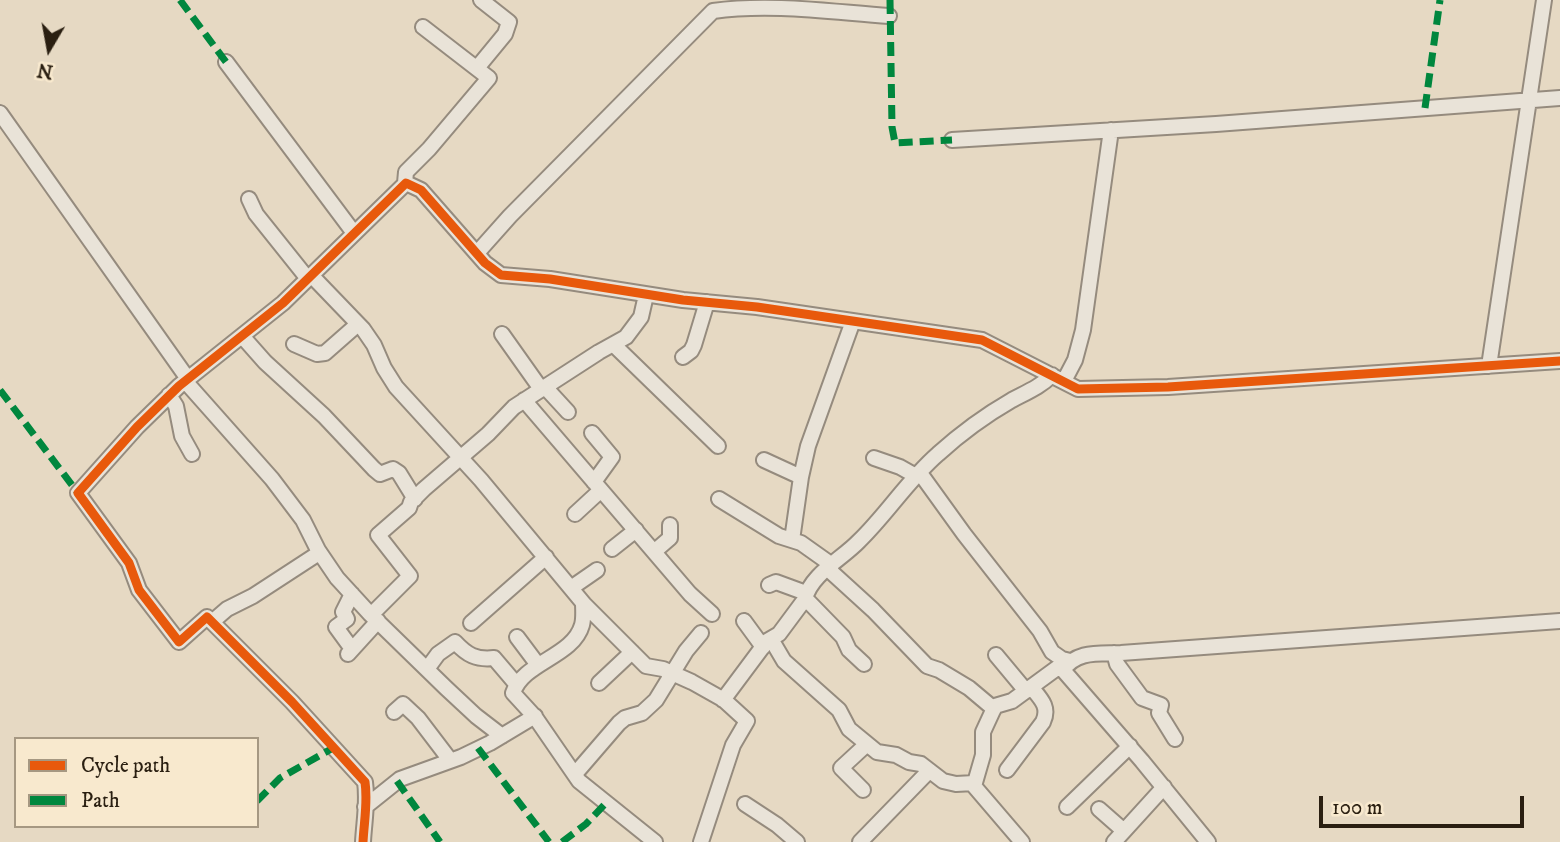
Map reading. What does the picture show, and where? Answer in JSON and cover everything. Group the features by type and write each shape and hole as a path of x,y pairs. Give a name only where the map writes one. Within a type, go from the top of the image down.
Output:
{"street":[{"path":"477,68 505,34 509,22 481,0"},
{"path":"1489,366 1544,0"},
{"path":"477,253 510,216 713,11 749,8 795,9 889,16"},
{"path":"363,842 367,798 365,782 292,702 207,617 179,642 139,590 129,563 78,492 169,396 310,278 405,183 406,172 489,78 424,27"},
{"path":"226,62 354,233"},
{"path":"952,140 1216,124 1560,98"},
{"path":"0,113 187,380 272,479 303,520 320,553 352,594 476,716 502,736"},
{"path":"723,700 767,643 779,634 818,576 862,539 937,454 1014,399 1058,378 1074,360 1082,337 1111,130"},
{"path":"405,183 421,190 485,264 501,275 550,279 646,295 757,307 982,340 1078,390 1560,361"},
{"path":"248,199 256,214 310,278 358,324 374,345 396,387 461,458 583,603 646,666 673,673 723,700 747,721 733,745 701,842"},
{"path":"352,594 343,612 347,619 336,627 350,651 410,576 378,535 514,407 626,337 641,317 646,295"},
{"path":"683,357 694,345 707,302"},
{"path":"792,540 801,477 817,418 853,321"},
{"path":"294,344 317,354 326,353 358,324"},
{"path":"502,334 543,388 568,412"},
{"path":"242,336 374,469 380,474 393,469 400,473 415,499"},
{"path":"614,345 718,446"},
{"path":"169,396 176,406 182,436 192,454"},
{"path":"524,400 690,594 712,614"},
{"path":"575,514 597,486 612,457 592,433"},
{"path":"874,458 918,474 1040,631 1052,652 1062,659 1208,842"},
{"path":"764,460 801,477"},
{"path":"719,499 779,536 792,540 830,567 927,666 969,688 994,709"},
{"path":"655,551 670,538 670,525"},
{"path":"612,549 636,530"},
{"path":"212,622 227,609 253,596 320,553"},
{"path":"471,623 546,557"},
{"path":"571,588 597,570"},
{"path":"769,585 776,582 806,595 843,637 849,650 864,664"},
{"path":"583,603 582,622 578,632 563,649 538,665 517,685 513,693 535,716 579,780 655,842"},
{"path":"744,621 839,710 849,729 877,752 896,755 909,762 921,764 943,781 956,784 974,783"},
{"path":"1022,842 976,791 974,783 983,755 983,732 999,704 1012,701 1057,668 1067,666 1073,658 1094,653 1560,621"},
{"path":"575,774 619,723 625,718 642,713 650,706 701,633"},
{"path":"517,637 538,665"},
{"path":"427,669 438,654 455,642 470,656 483,660 494,658 517,685"},
{"path":"599,683 632,652"},
{"path":"1114,653 1117,664 1142,698 1161,705 1159,713 1175,739"},
{"path":"996,655 1046,707 1043,722 1007,770"},
{"path":"394,712 403,704 418,718 450,761"},
{"path":"365,807 400,779 450,761 502,736 535,716"},
{"path":"863,790 841,768 867,744"},
{"path":"1067,807 1130,746"},
{"path":"860,842 929,771"},
{"path":"1099,808 1119,837 1164,787"},
{"path":"745,804 797,842"}],"marked path":[{"path":"180,0 226,62"},
{"path":"890,0 892,127 895,143 952,140"},
{"path":"1425,108 1440,0"},
{"path":"0,390 78,493"},
{"path":"259,799 280,778 333,748"},
{"path":"478,748 549,842"},
{"path":"397,781 440,842"},
{"path":"562,842 586,824 606,803"}],"cycle path":[{"path":"363,842 365,782 292,702 207,617 179,642 139,590 129,563 78,493 137,427 179,386 283,303 406,183 421,190 485,263 501,275 550,279 683,300 757,307 982,340 1078,389 1168,387 1560,361"}]}
